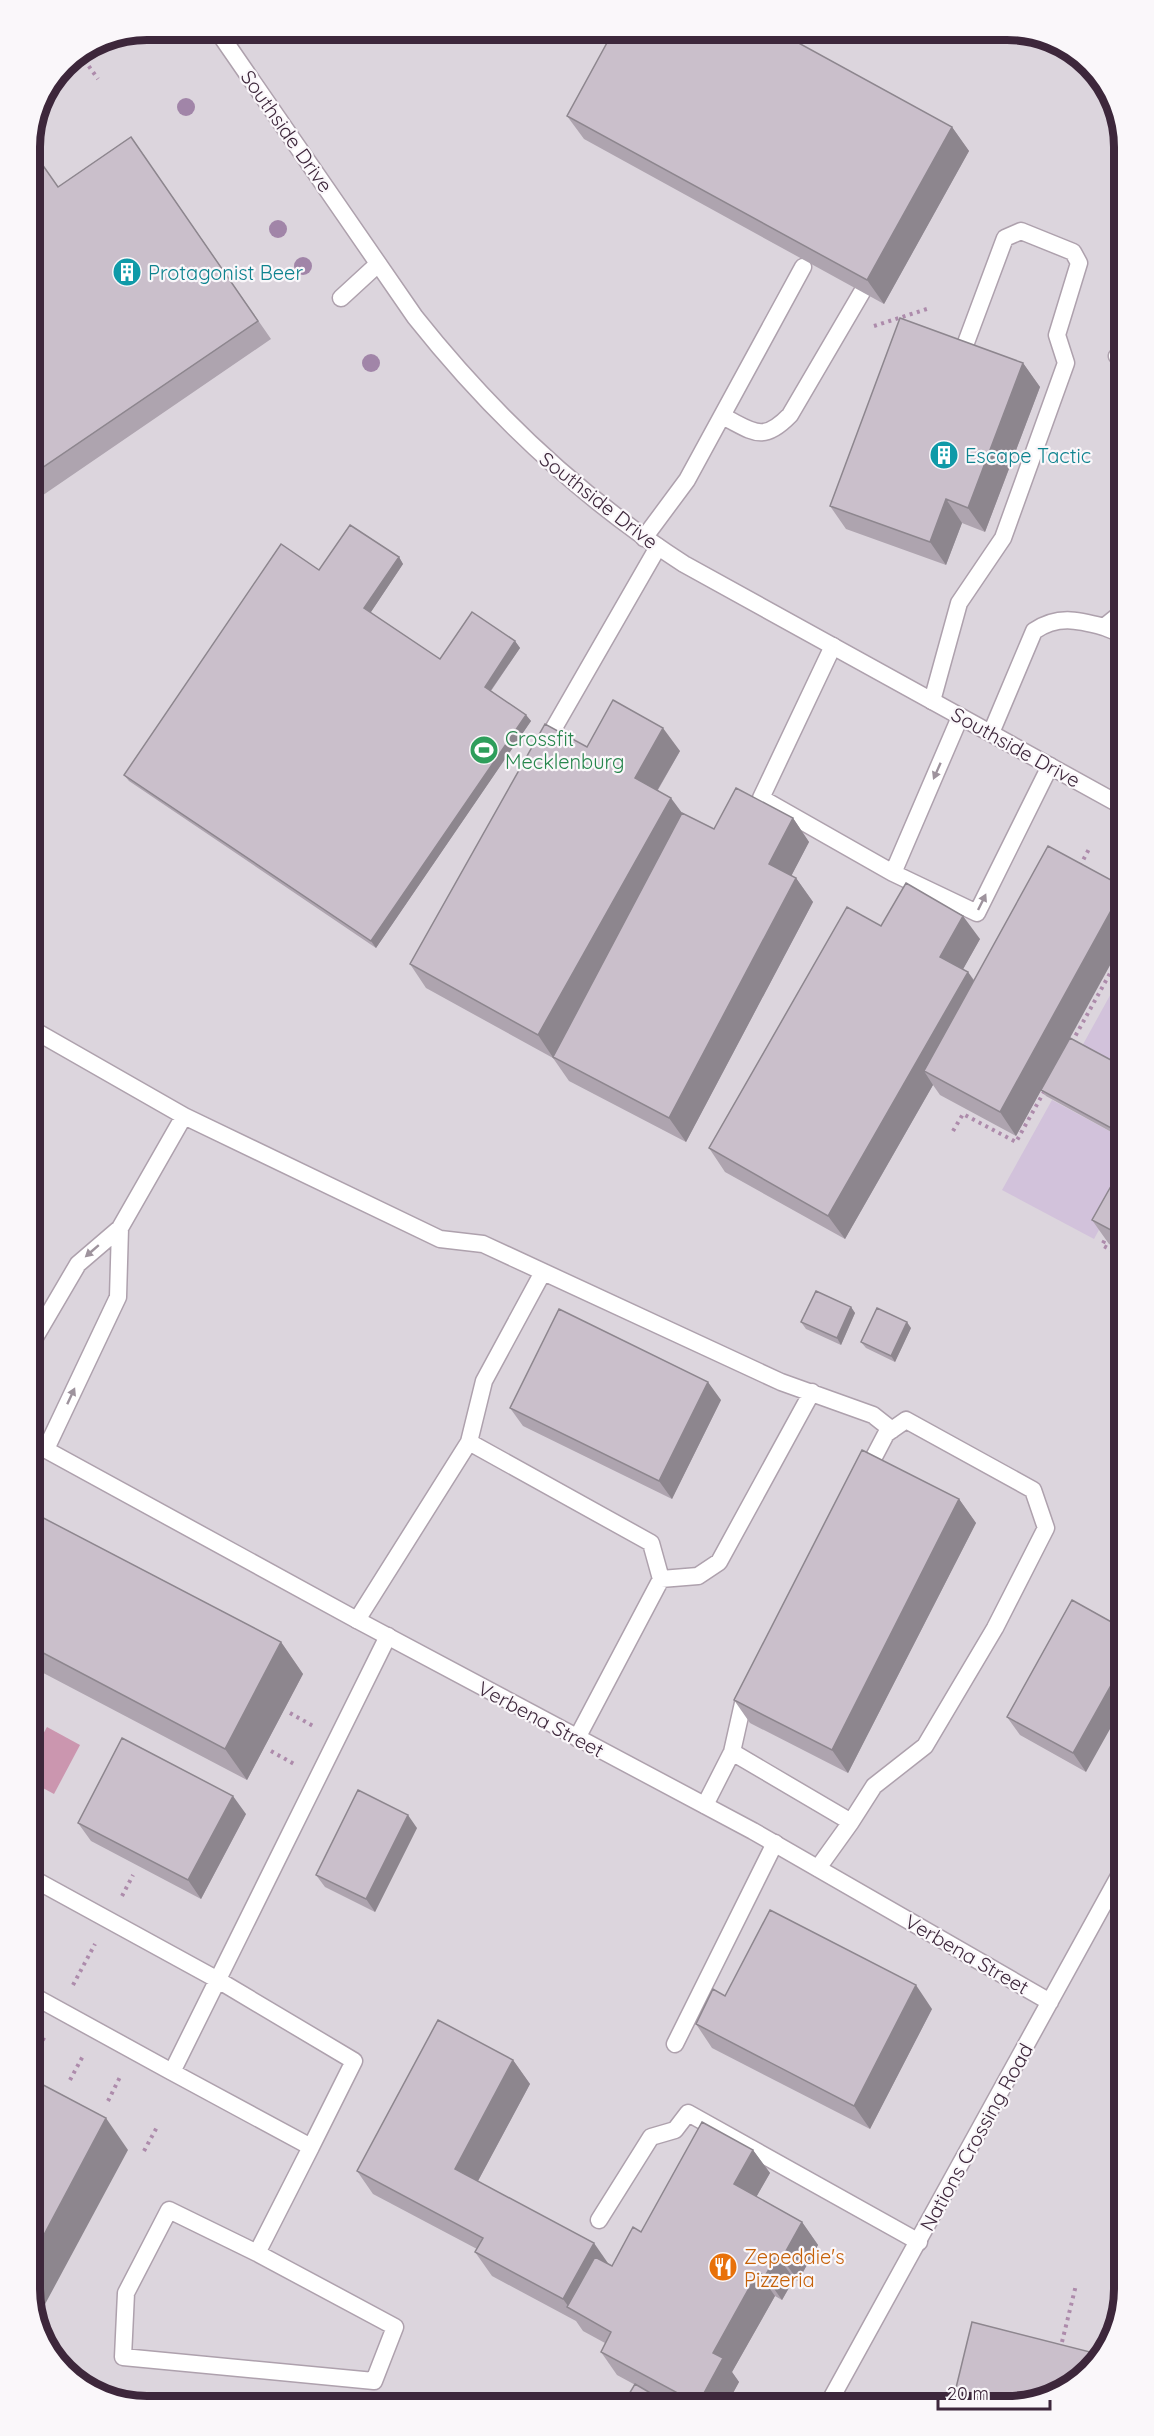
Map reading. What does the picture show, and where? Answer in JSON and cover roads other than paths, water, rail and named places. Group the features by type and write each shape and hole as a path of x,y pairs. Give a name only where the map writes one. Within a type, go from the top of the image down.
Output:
{"street":[{"name":"Southside Drive","path":"224,40 378,264 447,358 518,435 595,501 658,547 1114,801"},
{"path":"932,701 959,603 1003,538 1066,363 1057,335 1079,263 1073,252 1021,231 1005,238 964,348"},
{"path":"341,298 378,264"},
{"path":"644,538 687,480 803,267"},
{"path":"722,416 758,434 776,430 790,415 862,292"},
{"path":"535,762 658,547"},
{"path":"991,733 1034,630 1046,622 1069,618 1114,630"},
{"path":"1104,627 1114,619"},
{"path":"833,646 760,798 893,873 977,913 1050,766"},
{"path":"893,873 960,717"},
{"path":"41,1034 184,1116 440,1239 483,1244 782,1382 873,1415 892,1430"},
{"path":"40,1328 78,1264 120,1228 184,1116"},
{"path":"46,1449 118,1297 120,1228"},
{"path":"357,1620 469,1442 484,1381 543,1272"},
{"path":"661,1579 698,1576 719,1562 812,1392"},
{"path":"818,1868 874,1786 925,1746 995,1628 1046,1528 1033,1490 906,1420 886,1434 859,1486"},
{"path":"469,1442 651,1543 661,1579 577,1738"},
{"name":"Verbena Street","path":"40,1446 357,1620 775,1843 1050,2002"},
{"path":"172,2072 388,1636"},
{"path":"705,1805 732,1752 743,1703 760,1672"},
{"path":"732,1752 851,1822"},
{"path":"675,2044 775,1843"},
{"path":"40,1883 218,1980 354,2061 256,2253"},
{"name":"Nations Crossing Road","path":"833,2396 1114,1885"},
{"path":"40,1999 311,2147"},
{"path":"599,2220 651,2137 675,2130 688,2113 919,2242"},
{"path":"169,2211 256,2253 395,2327 374,2381 123,2356 126,2292 169,2211"}],"place":[{"name":"Protagonist Beer","path":"127,272"},
{"name":"Escape Tactic","path":"944,455"},
{"name":"Crossfit Mecklenburg","path":"484,750"},
{"name":"Zepeddie's Pizzeria","path":"723,2267"}]}
